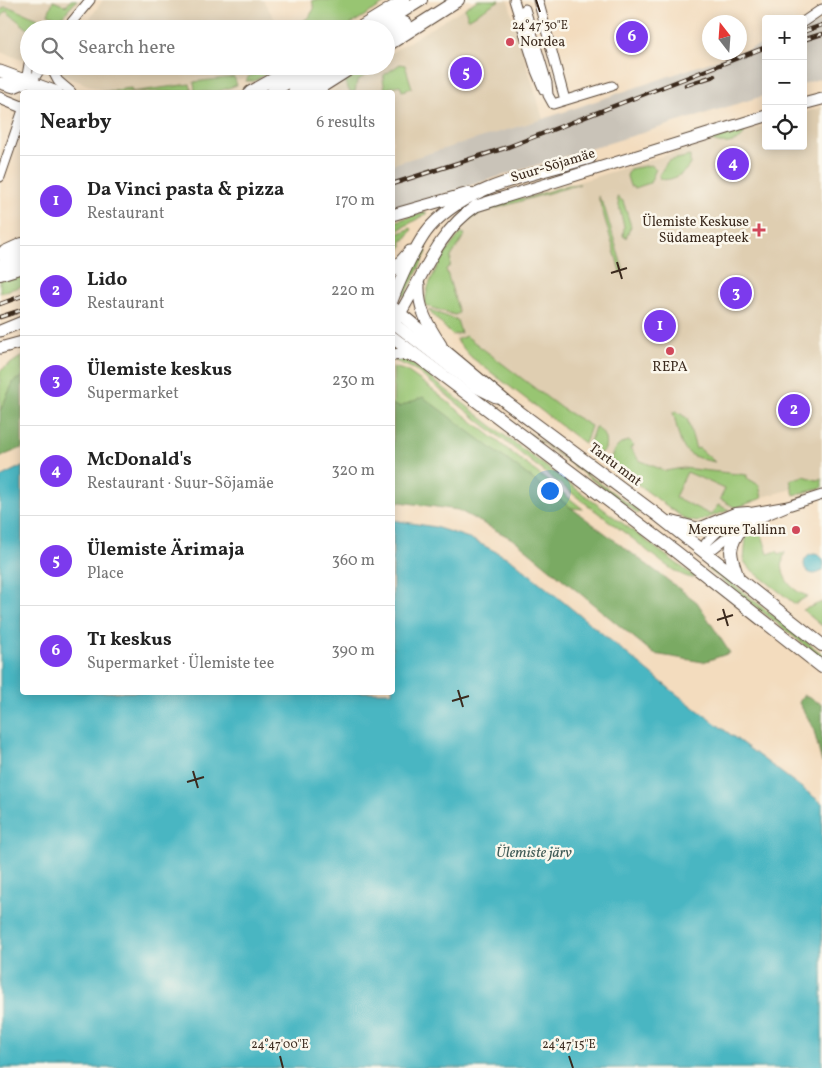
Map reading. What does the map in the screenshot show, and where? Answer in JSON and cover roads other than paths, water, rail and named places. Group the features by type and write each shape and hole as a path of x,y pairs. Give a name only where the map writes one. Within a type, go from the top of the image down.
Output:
{"highway":[{"path":"389,20 421,0"},
{"path":"395,30 444,0"},
{"path":"395,40 458,0"},
{"path":"275,90 299,75"},
{"path":"297,90 321,75"},
{"path":"316,90 340,75"},
{"path":"0,254 20,245"},
{"path":"0,266 20,257"},
{"path":"0,274 20,268"},
{"name":"Tartu mnt","path":"395,321 442,346 506,402 660,517 822,645"},
{"path":"395,339 703,572 822,667"},
{"path":"660,517 694,529 734,514 748,513"},
{"path":"738,578 730,555 730,546 743,526"},
{"path":"675,551 691,554 704,551"},
{"path":"703,572 700,562 704,551"}],"main road":[{"path":"372,20 404,0"},
{"path":"0,71 26,87"},
{"path":"254,90 280,75"},
{"path":"0,84 45,90"},
{"path":"0,98 20,106"},
{"path":"807,103 822,98"},
{"name":"Suur-Sõjamäe","path":"395,319 419,283 438,244 457,221 476,206 762,117"},
{"name":"Suur-Sõjamäe","path":"395,295 424,234 440,217 485,189 590,158"},
{"path":"395,213 485,189"},
{"path":"395,268 424,234"},
{"path":"419,283 420,308 426,323 442,346"},
{"path":"395,321 476,387 506,402"},
{"path":"0,331 20,323"},
{"path":"0,335 20,330"},
{"path":"0,348 20,343"},
{"path":"395,355 419,357"}],"street":[{"path":"73,20 90,0"},
{"path":"514,0 536,71 553,104 612,86"},
{"path":"538,0 566,100"},
{"path":"525,9 547,83 548,96"},
{"path":"807,19 822,9"},
{"path":"807,21 822,18"},
{"path":"26,87 36,75"},
{"path":"55,75 58,81 69,90"},
{"path":"0,177 20,119"},
{"path":"704,551 714,548 743,526 788,506 822,495"},
{"path":"704,551 706,543 718,531 748,513 788,506"}],"water":[{"name":"Ülemiste järv","path":"20,467 20,695 395,695 395,520 435,527 469,538 512,560 675,693 822,803 822,1068 0,1068 0,477"},
{"path":"814,554 821,557 823,568 821,571 814,574 807,571 804,564 807,557"}],"railway":[{"path":"807,31 822,25"},
{"path":"807,39 822,34"},
{"path":"395,183 508,147 762,49"},
{"path":"686,85 714,76"},
{"path":"0,304 20,297"},
{"path":"0,317 20,311"}],"place":[{"name":"T1 keskus","path":"632,37"},
{"name":"Nordea","path":"510,42"},
{"name":"Ülemiste Ärimaja","path":"466,73"},
{"name":"McDonald's","path":"733,164"},
{"name":"Ülemiste Keskuse Südameapteek","path":"759,230"},
{"name":"Ülemiste keskus","path":"736,293"},
{"name":"Da Vinci pasta & pizza","path":"660,326"},
{"name":"REPA","path":"670,351"},
{"name":"Lido","path":"794,410"},
{"name":"Mercure Tallinn","path":"796,530"}]}
